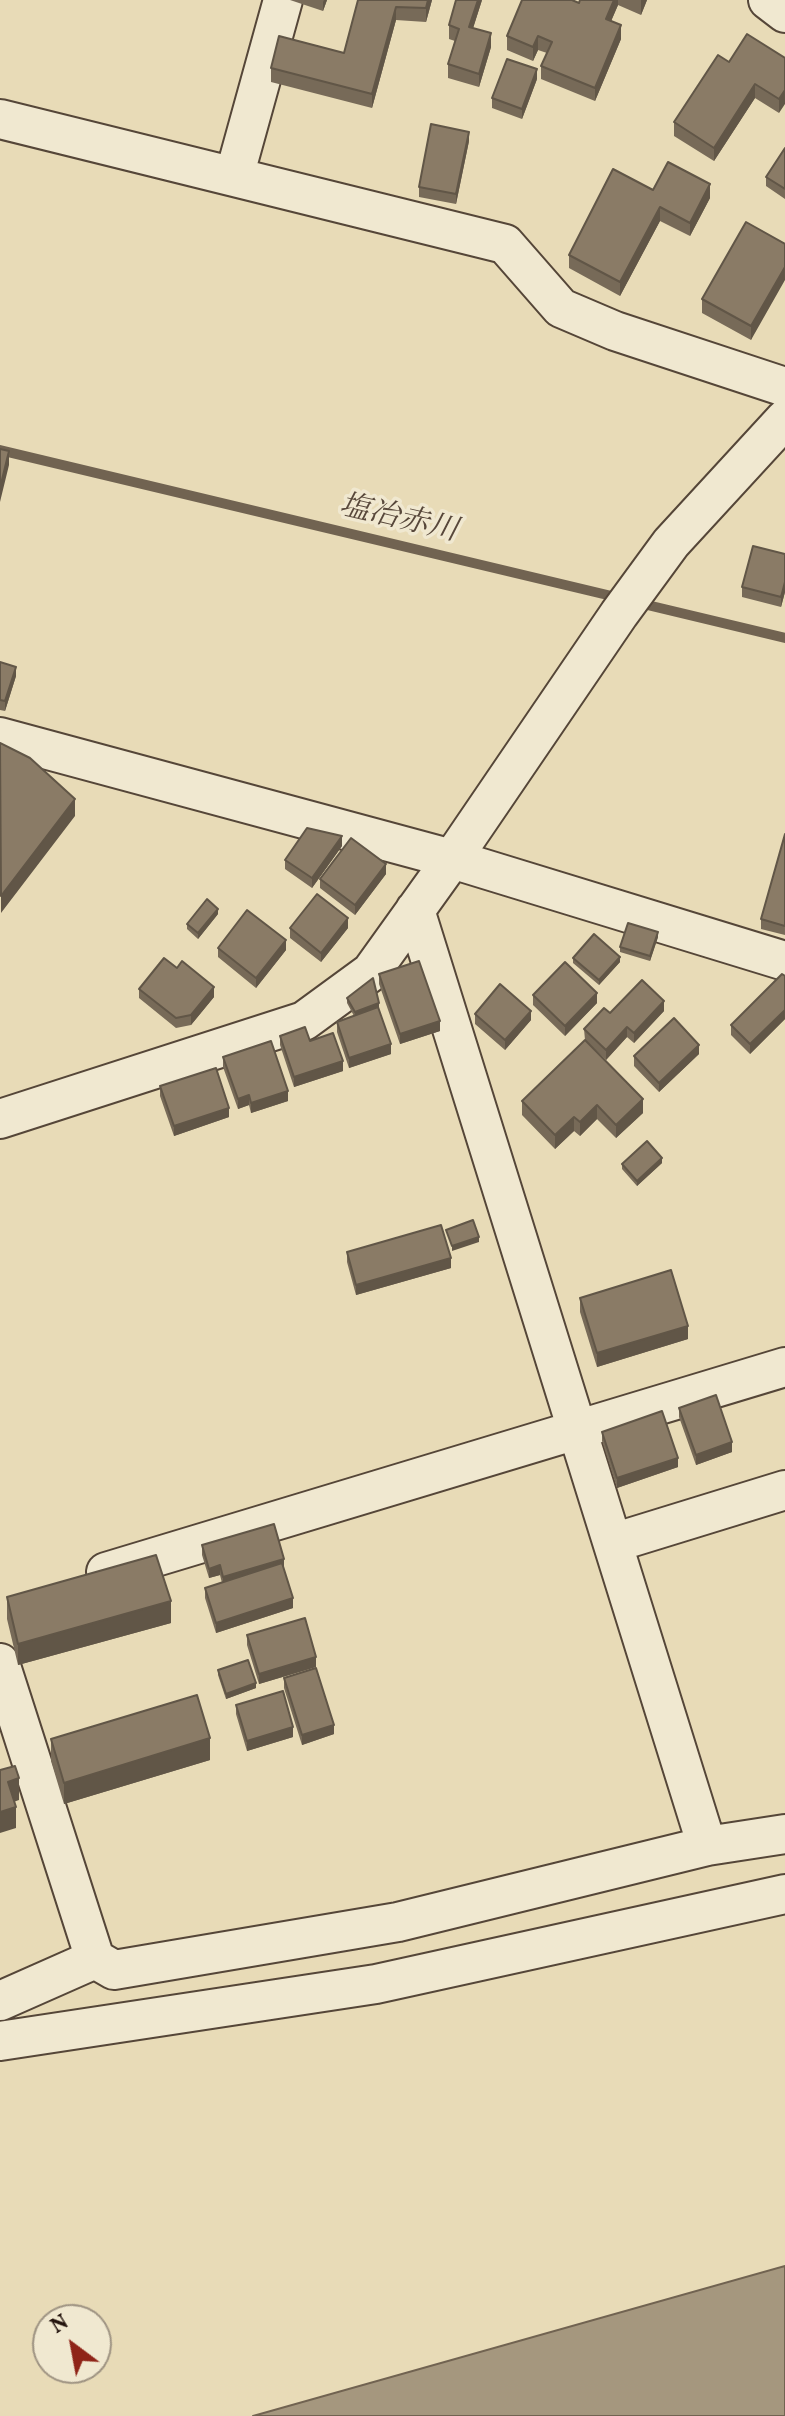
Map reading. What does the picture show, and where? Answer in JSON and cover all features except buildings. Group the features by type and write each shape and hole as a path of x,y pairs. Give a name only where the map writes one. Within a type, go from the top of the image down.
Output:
{"street":[{"path":"234,177 283,0"},
{"path":"768,0 785,13"},
{"path":"0,119 505,244 561,308 615,331 785,387"},
{"path":"0,1119 304,1021 371,972 671,543 785,419"},
{"path":"0,737 452,859 785,961"},
{"path":"415,910 707,1846"},
{"path":"76,1581 785,1367"},
{"path":"613,1543 785,1490"},
{"path":"0,1663 95,1959 114,1970 398,1922 707,1846 785,1834"},
{"path":"0,2041 376,1984 785,1894"},
{"path":"0,2001 95,1959"}],"shaded area":[{"path":"785,2266 785,2416 253,2416"}],"waterway":[{"name":"塩冶赤川","path":"0,450 620,598"},
{"name":"塩冶赤川","path":"639,603 785,638"}]}
